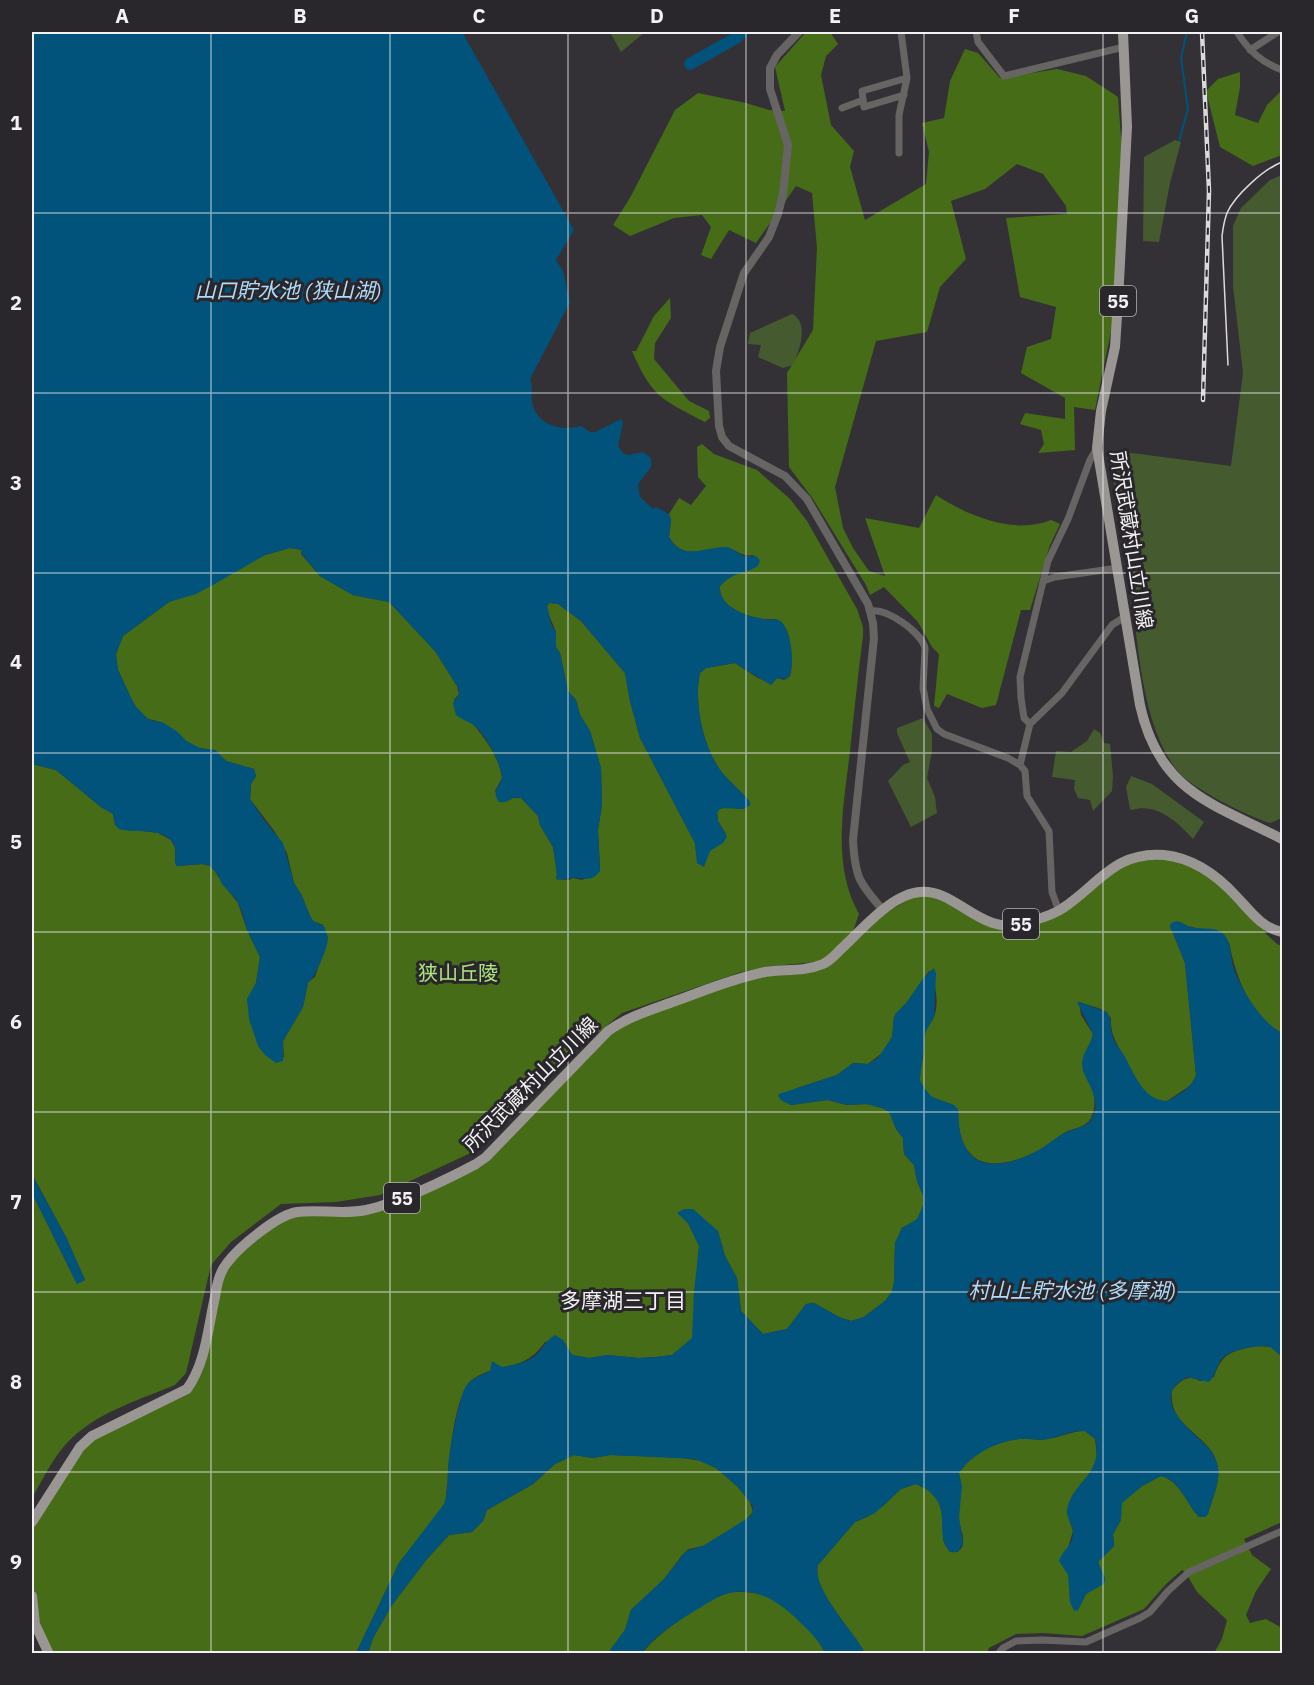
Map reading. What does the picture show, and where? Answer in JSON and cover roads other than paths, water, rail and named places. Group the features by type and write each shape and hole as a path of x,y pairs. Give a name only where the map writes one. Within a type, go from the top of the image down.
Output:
{"main road":[{"name":"所沢武蔵村山立川線","path":"1123,32 1127,127 1118,301 1115,347 1101,411 1097,448 1144,720 1150,739 1164,764 1178,780 1192,792 1282,839"},
{"name":"所沢武蔵村山立川線","path":"32,1522 80,1447 92,1436 187,1389 194,1380 202,1360 221,1272 241,1247 288,1215 297,1212 348,1213 367,1210 398,1200 471,1167 486,1157 608,1031 623,1020 716,986 764,972 814,968 827,962 883,910 904,896 921,892 934,893 998,925 1008,927 1059,911 1127,859 1138,856 1164,855 1188,860 1209,871 1264,926 1282,932"},
{"path":"32,1596 35,1624 49,1653"}],"street":[{"path":"799,32 777,55 770,68 770,89 788,145 783,194 769,237 744,273 720,347 716,371 719,426 722,437 729,446 784,476 801,490 871,611 874,638 853,840 854,861 862,886 883,910"},
{"path":"899,153 899,115 907,78 901,32"},
{"path":"976,32 978,42 1004,76 1124,47"},
{"path":"1237,32 1250,50 1264,63 1282,70"},
{"path":"1250,50 1278,32"},
{"path":"904,95 864,107 862,91 907,78"},
{"path":"842,108 863,100"},
{"path":"1030,724 1024,718 1020,677 1043,581 1048,561 1097,448"},
{"path":"1043,581 1055,577 1118,568"},
{"path":"871,611 882,611 903,623 923,642 925,648 923,688 930,716 939,732 1008,758 1025,771 1027,796 1049,831 1053,892 1059,911"},
{"path":"1020,765 1030,724 1062,693 1112,625 1126,616"},
{"path":"998,1653 1016,1641 1086,1642 1144,1616 1189,1572 1282,1531"},
{"path":"1008,1645 1014,1653"}],"water":[{"name":"山口貯水池 (狭山湖)","path":"32,32 462,32 574,230 556,260 563,271 570,302 530,379 535,410 539,417 551,425 566,428 581,426 590,432 595,432 621,419 623,423 618,446 623,453 628,455 643,452 651,458 651,467 638,484 640,497 653,509 656,507 669,514 671,520 669,537 675,545 687,551 725,547 744,556 756,556 760,560 758,566 725,581 720,586 721,593 724,600 735,610 757,618 778,620 783,623 789,638 792,667 787,679 777,678 771,685 735,663 706,668 700,673 699,712 711,754 724,775 750,802 750,805 744,809 721,808 717,812 718,821 727,837 723,843 710,851 704,867 697,863 695,843 640,738 625,673 581,621 558,604 547,604 551,624 556,632 556,647 560,653 568,691 576,700 580,715 590,731 601,768 602,805 598,830 600,871 590,879 556,879 553,847 540,825 538,816 521,798 499,802 496,792 502,778 498,764 481,732 474,725 456,715 453,703 459,694 459,689 435,651 389,602 353,595 320,576 301,553 302,550 290,548 265,555 196,594 169,602 123,636 116,654 118,670 132,700 148,719 162,722 178,732 186,741 200,748 215,750 226,761 254,769 256,776 251,784 250,799 283,843 294,883 310,916 313,921 325,927 328,937 326,948 318,968 308,983 303,1007 283,1041 283,1061 276,1063 265,1055 258,1046 249,1019 247,999 256,983 260,957 236,899 222,884 218,875 210,866 202,864 176,866 174,845 168,838 155,832 119,829 115,825 113,814 56,770 32,764"},
{"name":"村山上貯水池 (多摩湖)","path":"1177,921 1192,927 1215,929 1225,935 1229,943 1233,966 1246,995 1259,1013 1282,1033 1282,1357 1269,1346 1250,1347 1230,1353 1220,1361 1209,1382 1187,1377 1174,1387 1171,1398 1177,1415 1211,1451 1217,1464 1219,1473 1217,1484 1205,1517 1199,1517 1178,1487 1168,1479 1161,1476 1142,1486 1122,1503 1121,1520 1113,1534 1114,1546 1098,1562 1105,1578 1104,1584 1086,1594 1078,1610 1074,1611 1070,1602 1068,1575 1059,1561 1073,1537 1067,1510 1070,1500 1095,1461 1097,1451 1095,1439 1085,1431 1080,1431 1045,1440 1012,1440 978,1454 959,1473 962,1486 959,1518 963,1543 958,1552 950,1552 945,1545 938,1501 932,1494 916,1484 901,1489 875,1513 855,1522 818,1565 821,1586 827,1598 865,1653 825,1653 811,1634 776,1602 765,1596 742,1591 716,1598 698,1609 665,1630 642,1653 608,1653 625,1630 631,1610 664,1579 686,1551 703,1546 751,1516 753,1506 738,1487 716,1468 695,1459 610,1455 593,1458 574,1455 555,1464 533,1484 487,1510 483,1521 472,1532 449,1535 427,1559 392,1605 373,1638 368,1653 356,1653 399,1563 444,1504 452,1438 463,1392 471,1381 490,1371 492,1361 502,1367 528,1360 535,1356 555,1335 563,1340 572,1355 589,1358 608,1355 638,1358 672,1355 692,1338 699,1246 688,1223 677,1213 684,1209 693,1209 718,1231 725,1256 737,1278 741,1311 763,1334 787,1329 806,1304 814,1303 851,1321 864,1317 885,1301 892,1291 894,1282 895,1243 902,1228 917,1219 923,1206 923,1195 914,1165 904,1154 903,1138 896,1129 889,1112 882,1108 866,1104 847,1105 828,1100 791,1105 781,1100 779,1094 837,1075 853,1063 868,1064 878,1058 892,1037 896,1013 907,1002 924,977 934,968 936,973 934,1017 925,1033 920,1080 932,1097 954,1105 958,1109 962,1140 974,1158 992,1164 1013,1161 1034,1153 1064,1133 1084,1126 1090,1121 1096,1105 1082,1064 1083,1056 1093,1034 1077,1002 1107,1012 1110,1017 1113,1039 1137,1080 1153,1097 1167,1101 1188,1087 1196,1075 1185,963 1170,926 1171,923"},
{"path":"32,1175 66,1237 85,1280 77,1284 32,1193"}],"waterway":[{"path":"690,64 736,38 742,32"},
{"path":"1179,141 1188,109 1181,58 1187,32"}],"tram line":[{"path":"1228,365 1222,236 1225,219 1231,206 1243,191 1267,170 1282,162"}],"railway":[{"path":"1202,32 1209,191 1203,400"}],"district":[{"name":"多摩湖三丁目","path":"623,1300"}],"park label":[{"name":"狭山丘陵","path":"458,972"}]}
